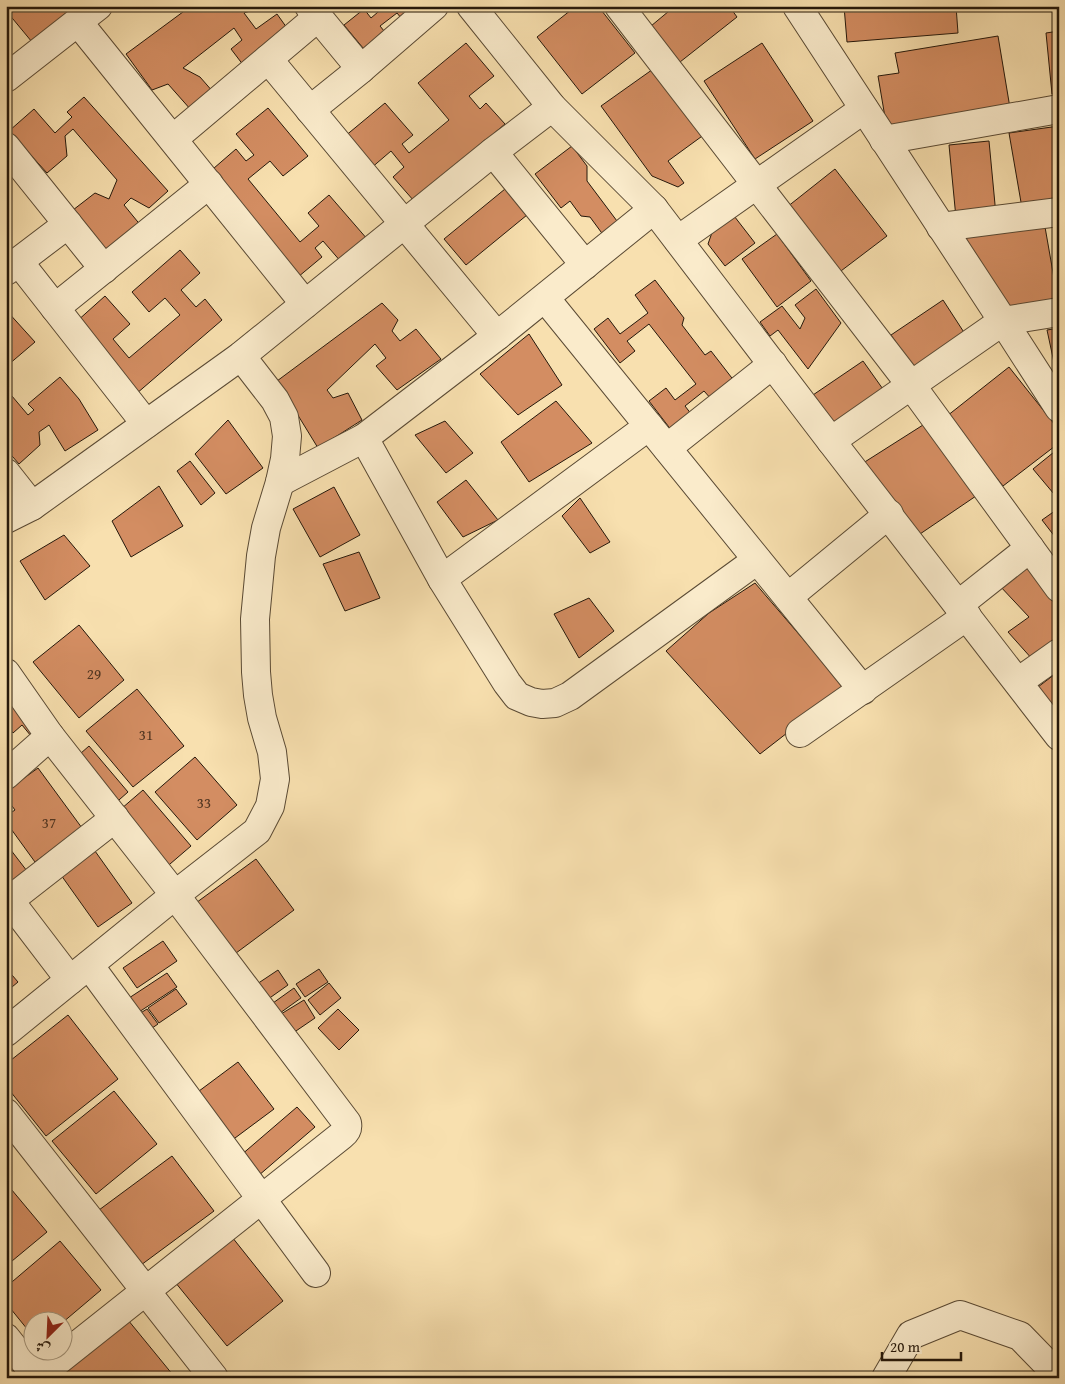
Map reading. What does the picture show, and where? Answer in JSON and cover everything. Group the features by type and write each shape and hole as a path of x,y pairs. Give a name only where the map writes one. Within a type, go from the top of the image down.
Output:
{"street":[{"path":"310,110 434,6"},
{"path":"471,6 552,107 654,209 1059,736"},
{"path":"796,6 1057,404"},
{"path":"632,11 757,185 911,385 1059,588"},
{"path":"172,139 268,59 314,12 360,69"},
{"path":"6,78 88,14 172,139 305,304"},
{"path":"268,59 497,336"},
{"path":"6,519 32,506 241,356 552,107"},
{"path":"678,240 864,109"},
{"path":"884,140 1059,109"},
{"path":"6,146 104,269"},
{"path":"494,152 585,265"},
{"path":"55,308 209,184"},
{"path":"280,482 364,438 497,336 654,209"},
{"path":"941,227 1059,212"},
{"path":"68,224 12,267 55,308 146,424"},
{"path":"545,298 863,690"},
{"path":"831,441 1003,321 1059,312"},
{"path":"6,1032 256,830 270,806 276,779 272,752 262,718 258,695 255,619 264,537 280,482 287,436 284,417 275,400 241,356"},
{"path":"667,448 774,364"},
{"path":"442,579 649,426"},
{"path":"364,438 442,579 507,683 517,696 531,702 542,704 555,703 570,696 757,560"},
{"path":"6,473 32,506"},
{"path":"788,597 889,514"},
{"path":"800,733 863,690 963,611 1030,548"},
{"path":"1018,682 1059,653"},
{"path":"6,673 50,736 175,895 347,1124 347,1130 342,1136 37,1377 6,1338"},
{"path":"6,774 50,736"},
{"path":"115,818 7,900 79,973 262,1198 316,1273"},
{"path":"6,1112 214,1378"},
{"path":"886,1378 910,1336 960,1315 1020,1336 1054,1370 1057,1378"}],"building":[{"path":"16,6 75,6 32,42 8,13"},
{"path":"191,6 251,6 253,10 244,13 256,29 277,14 292,35 247,70 231,49 242,40 234,28 183,68 200,77 228,109 207,128 168,84 152,90 126,54"},
{"path":"385,6 428,6 406,24 397,13 380,26 389,37 368,54 344,25 364,9 371,18"},
{"path":"576,6 598,6 635,53 582,94 537,37"},
{"path":"675,6 729,6 737,17 680,62 651,26"},
{"path":"844,6 956,6 958,33 847,42"},
{"path":"1059,31 1059,94 1052,94 1046,33"},
{"path":"998,36 1010,108 887,129 878,76 899,73 895,53"},
{"path":"466,43 494,76 469,96 480,109 486,103 505,124 414,201 393,177 404,167 391,151 370,169 344,137 385,103 413,135 402,144 409,153 449,120 418,83"},
{"path":"762,43 813,121 755,159 704,81"},
{"path":"656,67 705,134 668,161 684,183 678,187 652,176 601,106"},
{"path":"84,97 168,191 149,208 131,198 124,205 142,227 110,254 73,210 95,193 109,199 117,180 73,129 65,136 67,156 47,173 9,131 34,109 55,133 72,117 67,112"},
{"path":"268,108 308,156 283,176 270,161 248,179 300,242 319,226 308,213 329,195 368,240 342,263 323,241 315,248 322,257 292,282 206,175 236,149 246,161 254,155 236,134"},
{"path":"1059,126 1059,202 1022,208 1009,133"},
{"path":"989,141 996,215 956,218 949,145"},
{"path":"572,146 587,166 587,181 620,225 604,236 590,217 581,216 570,201 561,208 535,174"},
{"path":"835,169 887,236 833,277 782,211"},
{"path":"505,189 527,215 466,265 444,239"},
{"path":"731,212 755,243 725,266 708,244 715,224"},
{"path":"1045,227 1058,301 1006,310 955,235"},
{"path":"777,234 811,281 777,307 742,259"},
{"path":"180,250 200,273 181,290 196,307 205,299 222,320 136,394 76,322 105,296 130,324 113,339 129,358 180,315 165,298 149,312 132,292"},
{"path":"655,280 684,318 682,325 705,355 711,351 735,382 712,400 704,391 685,406 695,419 675,435 649,401 666,388 675,400 696,384 649,324 627,341 635,351 620,363 594,329 608,318 620,334 648,313 635,295"},
{"path":"816,289 841,323 808,369 778,330 770,336 760,322 782,306 800,329 805,318 795,305"},
{"path":"943,300 967,337 916,372 891,335"},
{"path":"382,303 398,320 392,331 400,341 416,329 441,359 397,390 376,366 386,358 375,344 327,390 333,398 348,393 362,420 318,448 277,381"},
{"path":"6,310 35,342 8,365 6,364"},
{"path":"1059,328 1059,386 1047,330"},
{"path":"529,334 562,385 518,415 480,374"},
{"path":"863,361 885,392 832,427 810,397"},
{"path":"1009,367 1059,430 1059,443 1003,486 947,416"},
{"path":"60,377 79,399 98,430 65,451 49,425 39,432 40,445 19,464 6,449 6,389 28,415 34,410 28,404"},
{"path":"556,401 592,443 529,482 501,442"},
{"path":"228,420 263,468 226,494 195,454"},
{"path":"445,421 473,453 446,473 415,435"},
{"path":"923,425 976,496 920,534 860,465"},
{"path":"1059,448 1059,500 1033,469"},
{"path":"190,461 215,493 201,505 177,471"},
{"path":"466,480 498,520 463,537 437,502"},
{"path":"159,486 183,526 131,557 112,521"},
{"path":"334,487 360,535 320,557 293,509"},
{"path":"580,498 610,542 590,553 562,516"},
{"path":"1059,508 1059,542 1042,520"},
{"path":"64,535 90,566 45,600 20,561"},
{"path":"359,552 380,598 345,611 323,564"},
{"path":"1027,564 1059,606 1059,642 1033,660 1008,632 1029,617 999,585"},
{"path":"755,583 845,688 760,754 666,651 709,613"},
{"path":"589,598 614,631 579,658 554,614"},
{"path":"79,625 124,680 79,718 33,662"},
{"path":"1059,671 1059,715 1038,687"},
{"path":"6,688 42,727 31,736 22,725 13,733 6,724"},
{"path":"137,689 184,746 133,787 86,731"},
{"path":"89,746 128,792 111,807 72,761"},
{"path":"195,757 237,805 197,840 155,792"},
{"path":"38,768 82,828 35,862 6,822 6,816 15,810 6,798 6,791"},
{"path":"143,790 191,846 163,870 114,815"},
{"path":"90,844 132,903 98,927 56,868"},
{"path":"6,846 27,871 6,886"},
{"path":"256,859 294,910 228,959 189,908"},
{"path":"163,941 177,961 137,988 123,968"},
{"path":"6,968 18,982 6,992"},
{"path":"319,969 328,982 305,997 296,984"},
{"path":"278,970 288,985 264,1002 254,986"},
{"path":"167,973 177,987 139,1012 129,998"},
{"path":"329,983 341,998 320,1015 308,1000"},
{"path":"294,988 301,998 280,1013 273,1003"},
{"path":"176,989 187,1004 159,1023 148,1008"},
{"path":"304,1000 315,1018 293,1033 281,1014"},
{"path":"147,1009 158,1024 142,1035 131,1019"},
{"path":"338,1009 359,1030 339,1050 318,1028"},
{"path":"68,1015 118,1079 46,1136 6,1086 6,1064"},
{"path":"238,1062 274,1109 231,1141 195,1094"},
{"path":"114,1091 157,1144 96,1194 52,1141"},
{"path":"297,1107 315,1127 258,1176 240,1156"},
{"path":"172,1156 214,1211 141,1265 99,1210"},
{"path":"6,1183 47,1232 6,1266"},
{"path":"232,1237 283,1301 227,1346 175,1282"},
{"path":"60,1241 101,1290 72,1315 72,1312 22,1312 22,1323 6,1303 6,1287"},
{"path":"128,1320 173,1375 170,1378 70,1378 65,1372"}]}
